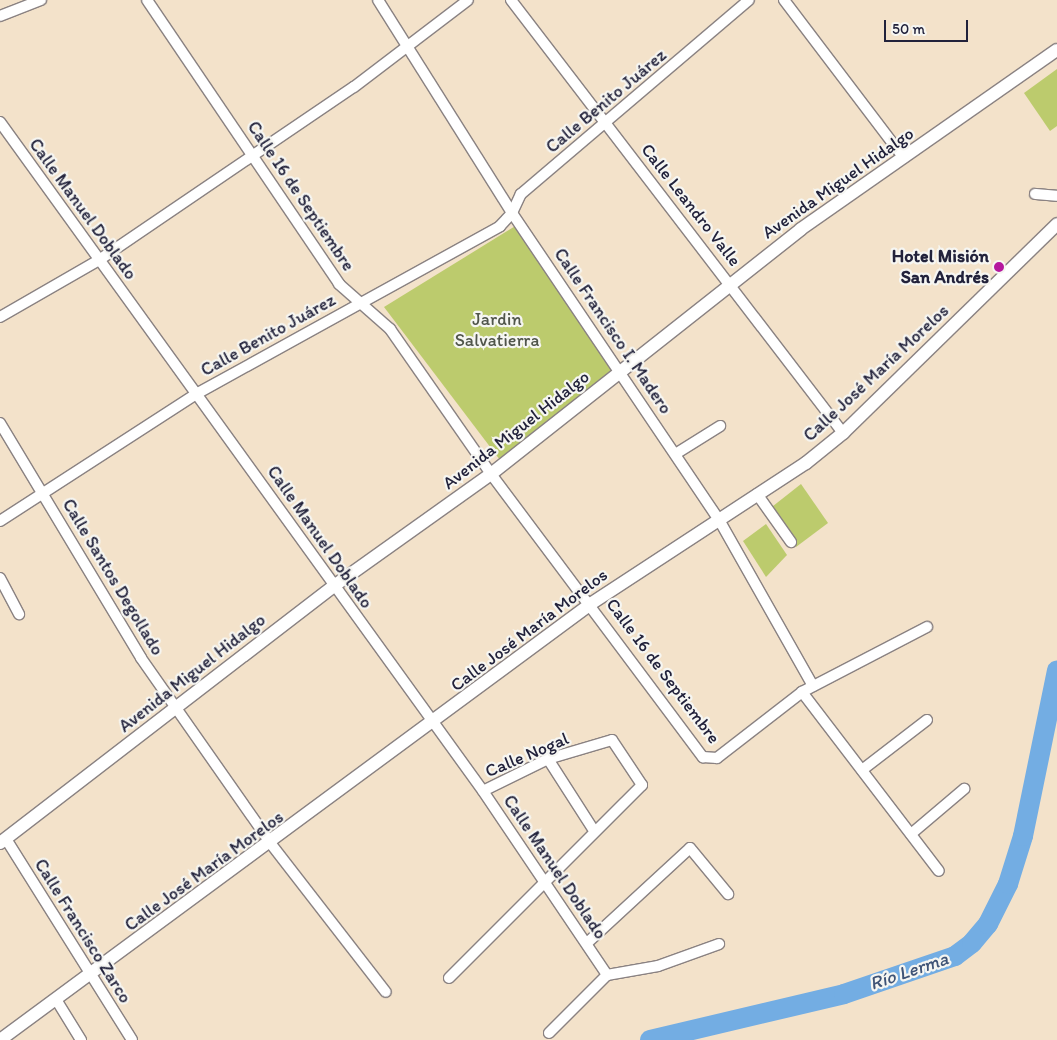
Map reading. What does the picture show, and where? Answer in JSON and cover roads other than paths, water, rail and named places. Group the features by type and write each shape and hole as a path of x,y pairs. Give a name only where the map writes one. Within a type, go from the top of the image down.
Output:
{"street":[{"path":"0,16 41,0"},
{"name":"Calle 16 de Septiembre","path":"147,0 254,155 339,284 390,329 491,474 592,603 704,757 710,759 802,692"},
{"name":"Calle Francisco I. Madero","path":"378,0 512,213 622,370 718,518 813,686"},
{"path":"0,317 99,260 254,155 408,46 468,0"},
{"name":"Calle Leandro Valle","path":"511,0 731,283 843,433"},
{"name":"Calle Benito Juárez","path":"0,521 198,393 500,226 512,213 521,194 748,0"},
{"path":"784,0 904,158"},
{"name":"Avenida Miguel Hidalgo","path":"3,841 334,586 491,474 731,283 1057,50"},
{"name":"Calle Manuel Doblado","path":"0,122 198,393 334,586 483,791 607,975"},
{"path":"1035,194 1057,196"},
{"name":"Calle José María Morelos","path":"0,1040 93,975 271,844 592,603 757,494 843,433 1057,224"},
{"name":"Calle Santos Degollado","path":"0,423 176,708 271,844 386,992"},
{"path":"677,454 720,426"},
{"path":"757,494 791,542"},
{"path":"0,578 19,614"},
{"path":"927,627 802,692 939,871"},
{"path":"862,770 926,720"},
{"name":"Calle Nogal","path":"483,791 548,759 612,740 642,785 593,830"},
{"path":"449,978 593,830 548,759"},
{"path":"911,834 964,789"},
{"name":"Calle Francisco Zarco","path":"3,841 93,975 132,1040"},
{"path":"587,943 690,848 728,894"},
{"path":"549,1033 607,975 658,966 719,944"},
{"path":"57,1001 81,1040"}],"waterway":[{"name":"Río Lerma","path":"650,1040 844,994 955,956 972,943 988,924 1008,884 1023,836 1057,670"}],"place":[{"name":"Hotel Misión San Andrés","path":"999,267"}],"park label":[{"name":"Jardin Salvatierra","path":"497,330"}]}
